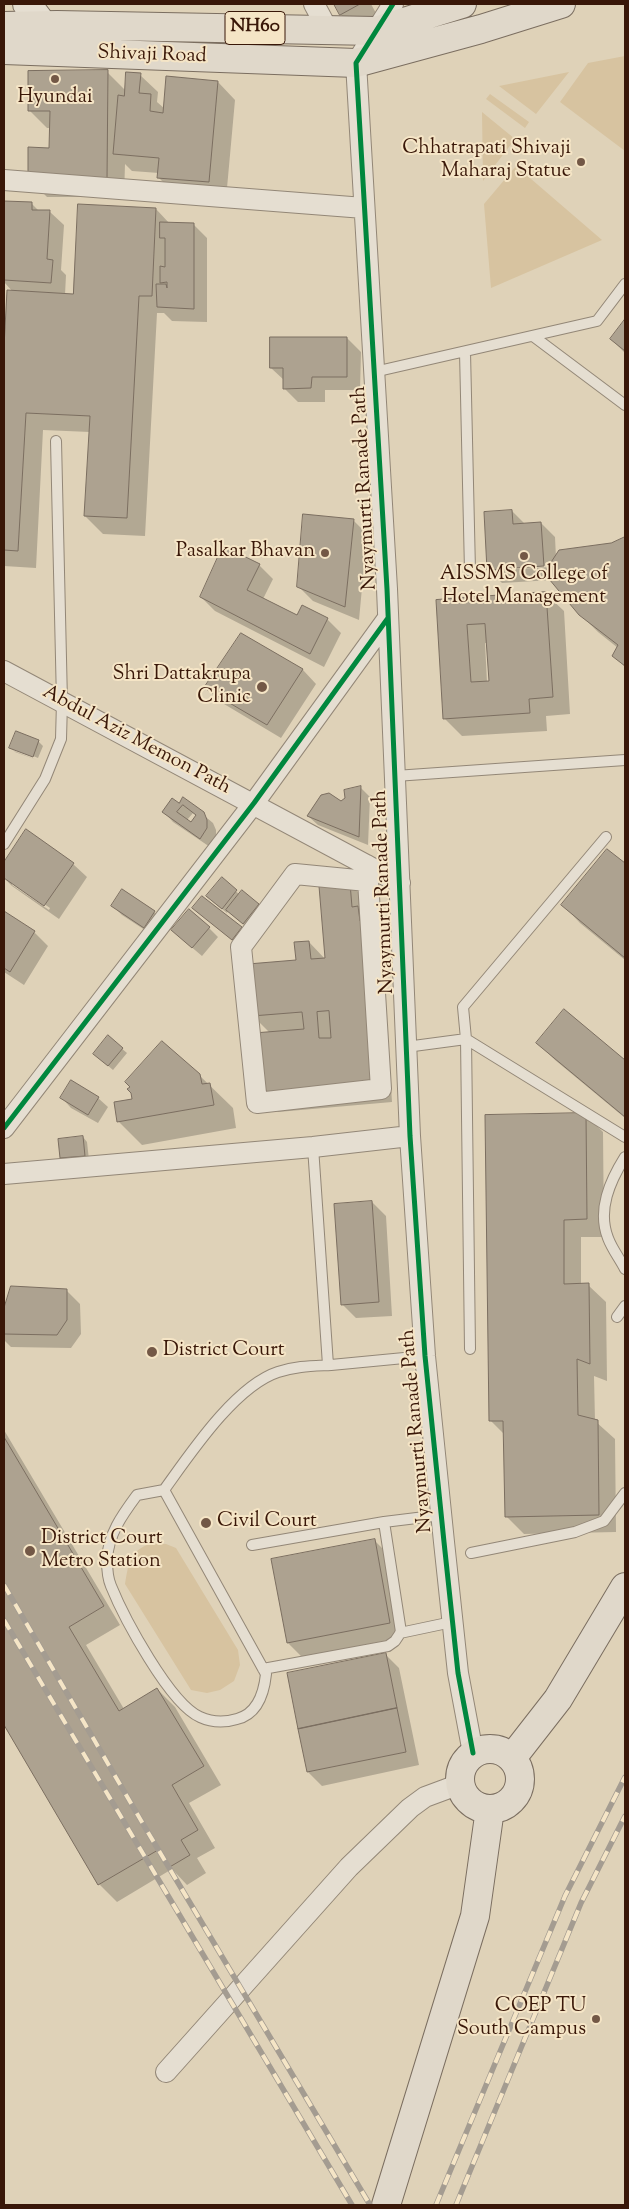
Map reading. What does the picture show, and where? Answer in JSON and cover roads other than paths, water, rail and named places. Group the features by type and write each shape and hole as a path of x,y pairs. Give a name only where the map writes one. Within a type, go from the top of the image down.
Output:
{"main road":[{"name":"Shivaji Road","path":"4,26 35,14 374,31 462,4"},
{"name":"Shivaji Road","path":"4,50 356,63 481,29 562,4"},
{"path":"512,1758 558,1699 625,1587"},
{"path":"489,1748 498,1749 512,1758 519,1774 518,1791 507,1804 490,1809 474,1804 468,1799 460,1784 462,1767 473,1754 489,1748"},
{"path":"386,2205 475,1916 490,1809"}],"street":[{"path":"314,4 328,30"},
{"path":"356,63 374,31 393,4"},
{"name":"Nyaymurti Ranade Path","path":"356,63 388,618 410,1136 425,1356 458,1673 473,1754"},
{"path":"4,180 364,208"},
{"path":"4,1128 254,804 388,618"},
{"name":"Abdul Aziz Memon Path","path":"4,671 254,804 367,873 400,883"},
{"path":"367,873 381,1090 257,1103 241,947 295,874 367,873"},
{"path":"4,1174 313,1147 410,1136"},
{"path":"166,2072 349,1867 410,1808 425,1797 460,1784"}],"lane":[{"path":"374,372 597,321 625,284"},
{"path":"533,336 625,405"},
{"path":"465,352 470,571"},
{"path":"4,844 45,779 61,739 62,702 56,441"},
{"path":"395,776 625,760"},
{"path":"470,1349 466,1039 463,1007 606,837"},
{"path":"406,1047 466,1039 625,1137"},
{"path":"313,1147 328,1365"},
{"path":"625,1157 610,1182 605,1204 604,1228 608,1240 625,1269"},
{"path":"618,1317 625,1306"},
{"path":"164,1490 266,1674 264,1688 257,1706 242,1718 222,1723 199,1717 182,1704 166,1684 130,1624 110,1584 107,1559 112,1536 121,1517 137,1495 164,1490 191,1453 234,1403 265,1377 279,1371 308,1365 328,1365 425,1356"},
{"path":"471,1553 575,1532 604,1521 625,1493"},
{"path":"252,1545 384,1522 441,1515"},
{"path":"262,1669 388,1646 395,1641 400,1633 384,1522"},
{"path":"400,1633 452,1622"}],"railway":[{"path":"4,1585 146,1829 370,2205"},
{"path":"4,1620 352,2205"},
{"path":"436,2205 565,1896 625,1777"},
{"path":"456,2205 581,1903 625,1816"}],"place":[{"name":"Hyundai","path":"55,79"},
{"name":"Chhatrapati Shivaji Maharaj Statue","path":"581,162"},
{"name":"Pasalkar Bhavan","path":"325,553"},
{"name":"AISSMS College of Hotel Management","path":"524,556"},
{"name":"Shri Dattakrupa Clinic","path":"262,687"},
{"name":"District Court","path":"152,1352"},
{"name":"Civil Court","path":"206,1523"},
{"name":"District Court Metro Station","path":"30,1551"},
{"name":"COEP TU South Campus","path":"596,2019"}]}
